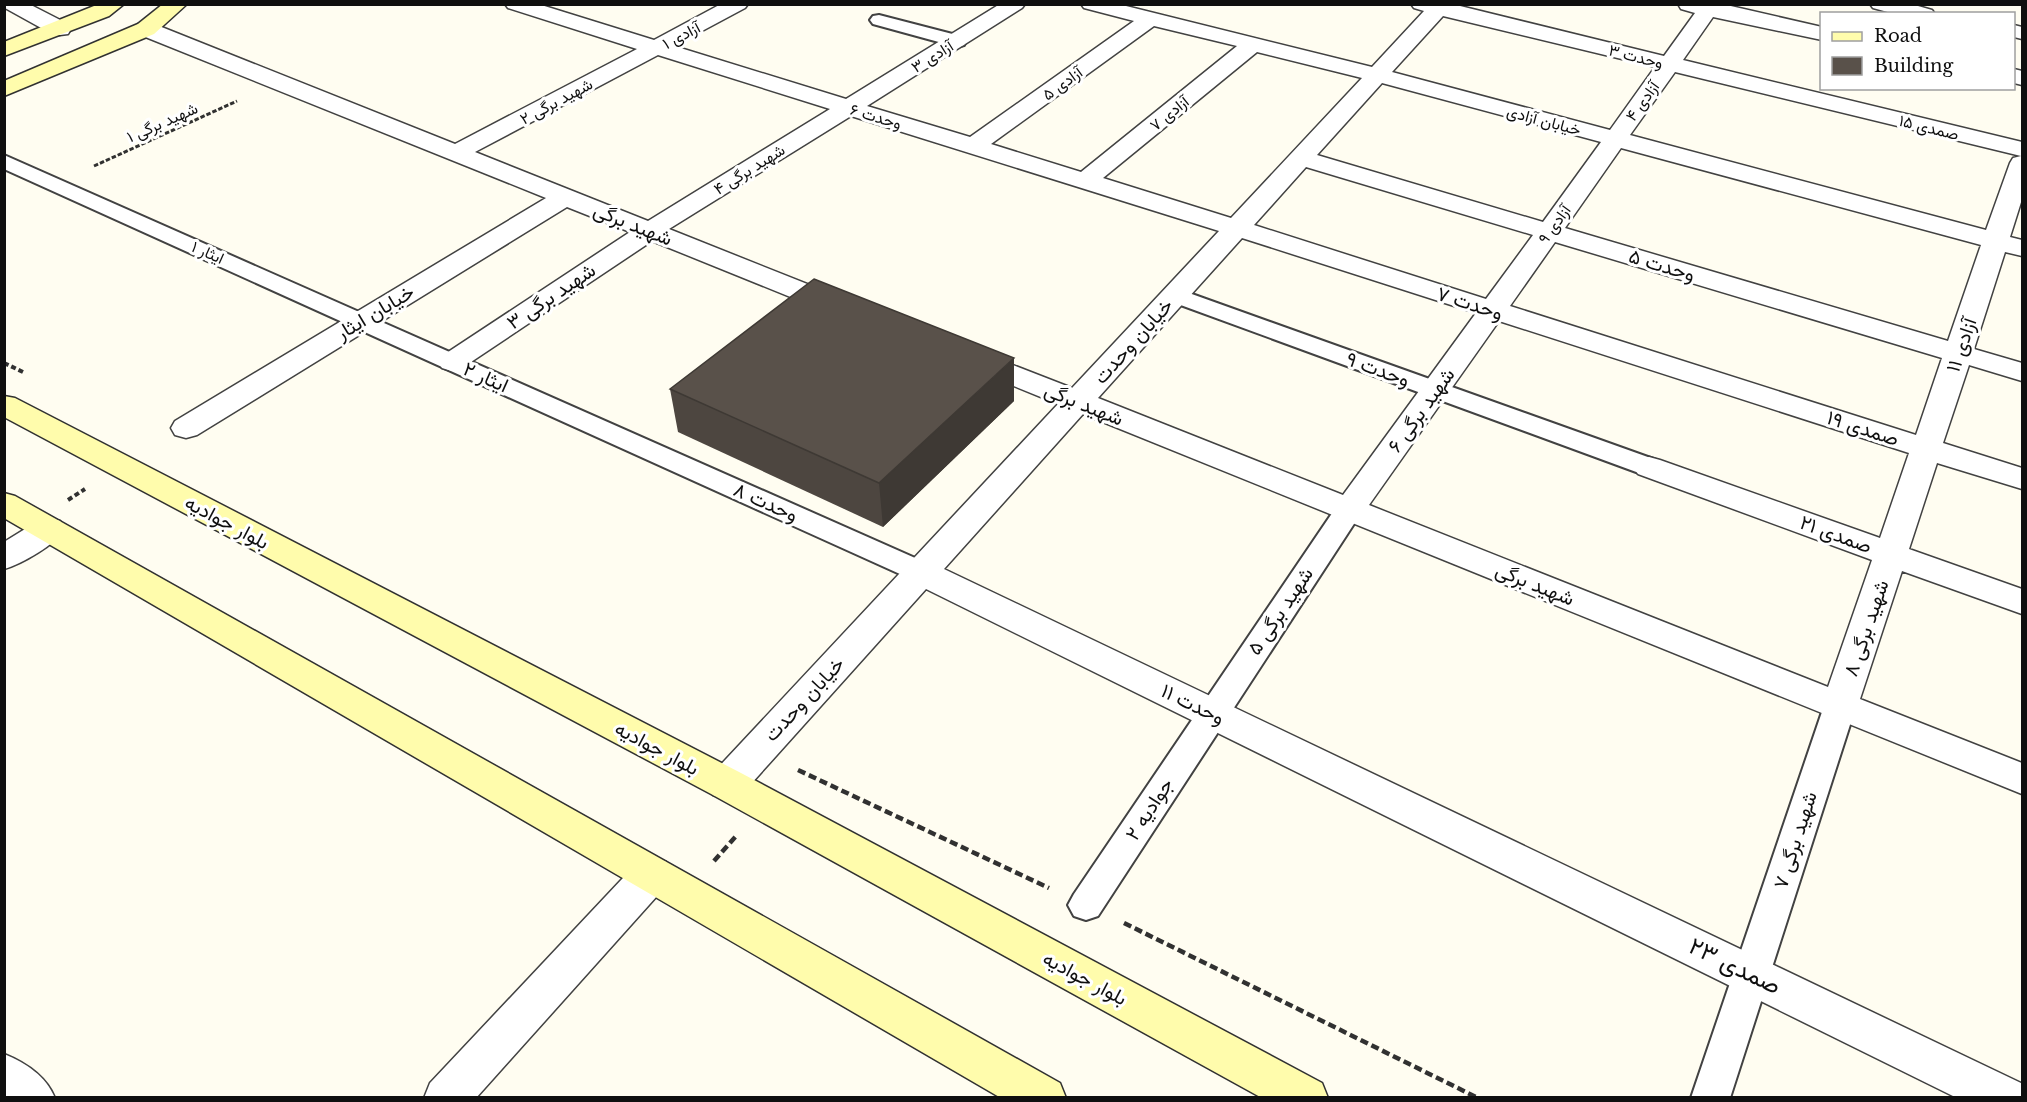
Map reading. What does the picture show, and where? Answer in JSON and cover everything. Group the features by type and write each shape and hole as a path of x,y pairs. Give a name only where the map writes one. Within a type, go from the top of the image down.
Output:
{"main road":[{"path":"4,50 102,12 114,4"},
{"path":"4,89 146,29 177,4"},
{"name":"بلوار جوادیه","path":"4,405 727,784 1306,1098"},
{"path":"29,518 1044,1098"}],"street":[{"path":"12,4 60,28"},
{"name":"وحدت ۶","path":"515,4 1237,228"},
{"name":"آزادی ۱","path":"656,48 738,4"},
{"name":"آزادی ۳","path":"849,107 1015,4"},
{"name":"خیابان آزادی","path":"1091,4 1378,75 2009,244"},
{"path":"1685,4 1710,7 1820,34"},
{"path":"1880,4 1917,12"},
{"name":"وحدت ۳","path":"1434,6 1834,104"},
{"name":"خیابان وحدت","path":"727,784 1378,75 1434,6"},
{"name":"آزادی ۴","path":"1615,139 1710,7"},
{"name":"آزادی ۵","path":"973,146 1150,19"},
{"name":"شهید برگی","path":"146,29 869,318"},
{"name":"آزادی ۷","path":"1084,181 1253,44"},
{"name":"شهید برگی ۲","path":"456,153 656,48"},
{"name":"صمدی ۱۵","path":"1834,104 2022,149"},
{"name":"شهید برگی ۴","path":"649,231 849,107"},
{"name":"آزادی ۹","path":"1492,310 1615,139"},
{"name":"وحدت ۵","path":"1301,158 2022,372"},
{"name":"آزادی ۱۱","path":"1926,448 1959,353 2009,244 2022,163"},
{"name":"خیابان ایثار","path":"186,428 565,197"},
{"name":"وحدت ۷","path":"1237,228 1704,377"},
{"name":"شهید برگی ۳","path":"452,362 649,231"},
{"name":"شهید برگی ۶","path":"1349,510 1492,310"},
{"name":"شهید برگی","path":"946,349 2022,779"},
{"name":"صمدی ۱۹","path":"1704,377 2022,479"},
{"name":"شهید برگی ۸","path":"1840,706 1926,448"},
{"name":"صمدی ۲۱","path":"1649,467 2022,602"},
{"path":"4,558 29,518"},
{"name":"وحدت ۱۱","path":"921,572 1465,835"},
{"name":"صمدی ۲۳","path":"1465,835 2005,1098"},
{"path":"446,1098 669,883"},
{"path":"4,1075 33,1098"}],"lane":[{"path":"879,20 957,41"},
{"name":"ایثار ۱","path":"4,160 362,321"},
{"name":"وحدت ۹","path":"1175,295 1649,467"},
{"name":"ایثار ۲","path":"362,321 611,433"},
{"name":"وحدت ۸","path":"611,433 921,572"},
{"name":"شهید برگی ۵","path":"1212,713 1349,510"},
{"name":"شهید برگی ۷","path":"1710,1098 1840,706"},
{"name":"جوادیه ۲","path":"1086,905 1212,713"}],"path":[{"name":"شهید برگی ۱","path":"54,184 279,83"},
{"path":"29,518 122,466"},
{"path":"669,883 764,804"}],"building":[{"path":"814,279 1014,358 879,483 670,389"}]}
